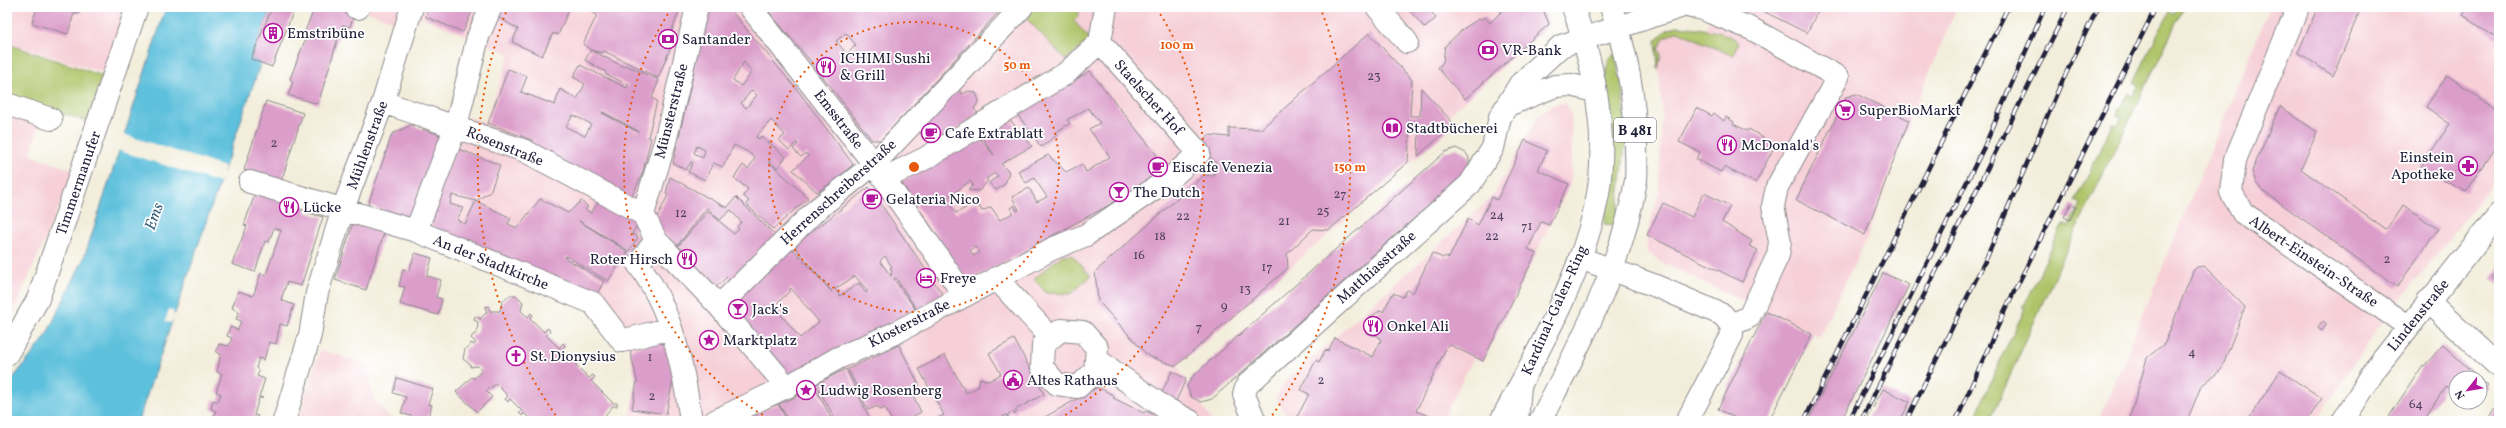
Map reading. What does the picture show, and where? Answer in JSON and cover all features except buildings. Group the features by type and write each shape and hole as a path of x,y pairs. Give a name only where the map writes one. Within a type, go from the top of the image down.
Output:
{"street":[{"name":"Timmermanufer","path":"7,354 38,299 137,7"},
{"name":"Mühlenstraße","path":"284,421 310,335 317,293 343,209 383,102 412,7"},
{"path":"416,231 456,126 478,37 491,7"},
{"name":"Münsterstraße","path":"643,214 665,142 697,7"},
{"name":"Emsstraße","path":"750,7 879,171 964,295"},
{"name":"Herrenschreiberstraße","path":"879,171 1022,7"},
{"path":"1100,42 1106,7"},
{"path":"1376,7 1407,42"},
{"name":"Kardinal-Galen-Ring","path":"1501,421 1544,339 1580,258 1598,194 1601,155 1600,121 1584,38 1573,7"},
{"name":"Matthiasstraße","path":"1255,421 1244,395 1250,381 1470,184 1493,148 1500,117 1520,84 1566,43 1584,38 1614,17 1680,7"},
{"path":"1691,7 1700,8 1752,29 1838,77 1777,187 1773,206 1780,242 1778,255 1749,317 1731,325"},
{"name":"Albert-Einstein-Straße","path":"2298,7 2235,160 2231,192 2243,213 2408,326"},
{"name":"B 481","path":"1540,421 1583,340 1612,269 1620,245 1636,179 1635,113 1629,68 1614,17"},
{"name":"Herrenschreiberstraße","path":"719,306 816,210 879,171 924,159 1065,74 1100,42"},
{"name":"Staelscher Hof","path":"1100,42 1199,153"},
{"path":"1508,106 1555,86 1571,85 1595,91"},
{"name":"Rosenstraße","path":"383,102 525,151 643,214"},
{"path":"7,104 49,119"},
{"name":"Klosterstraße","path":"715,421 787,387 838,358 895,333 1052,249 1086,235 1173,176 1199,153"},
{"name":"An der Stadtkirche","path":"250,182 416,231 593,303 622,341 671,328"},
{"path":"643,214 656,240 719,306 787,387"},
{"name":"Lindenstraße","path":"2343,421 2376,368 2408,326 2499,214"},
{"path":"656,240 638,264 655,291 671,328 685,380 691,421"},
{"path":"1580,258 1612,269 1722,315 1731,325 1732,335 1687,421"},
{"path":"996,278 1051,338"},
{"path":"2428,301 2499,367"},
{"path":"1061,330 1083,332 1097,348 1096,360 1095,371 1078,386 1057,384 1042,367 1043,345 1061,330"},
{"path":"1096,360 1166,408 1190,421"},
{"path":"1517,421 1521,383"}],"shaded area":[{"path":"7,7 125,7 104,73 7,43"},
{"path":"351,7 1542,7 1550,24 1448,116 1455,124 1177,366 1212,421 629,421 636,381 628,345 599,302 422,229 468,117 485,122 510,54 421,17 401,23"},
{"path":"1717,7 1957,7 1913,111 1868,236 1819,337 1659,261 1647,252 1647,235 1659,193 1662,112 1656,40 1667,30 1677,26 1705,29"},
{"path":"2270,7 2499,7 2499,176 2377,329 2316,421 2099,421"},
{"path":"1562,103 1567,105 1571,113 1572,161 1570,184 1483,361 1474,357 1442,421 1292,421 1287,418 1276,398 1284,383 1492,197 1539,115 1553,105"},
{"path":"7,114 40,123 30,155 73,170 67,188 7,327"},
{"path":"320,350 369,365 373,399 393,421 297,421"}],"green space":[{"path":"1035,7 1078,7 1079,16 1074,21 1090,39 1066,60 1025,17"},
{"path":"2177,7 2184,7 2063,257 1990,421 1980,421 1975,418 2001,358 2025,309 2023,308 2063,224 2069,226 2080,204 2075,201 2113,124 2117,125 2121,117 2117,115 2128,94 2133,96 2139,85 2134,82 2169,12 2174,15"},
{"path":"1677,26 1710,30 1728,35 1738,43 1733,56 1678,31 1665,37 1658,49 1661,54 1658,69 1656,40 1667,30"},
{"path":"7,44 103,76 89,122 7,96"},
{"path":"1613,55 1615,55 1622,87 1626,137 1616,225 1604,224 1608,193 1611,146 1606,70 1607,65"},
{"path":"1062,255 1072,255 1091,276 1071,294 1046,293 1034,279"}],"water":[{"name":"Ems","path":"166,7 272,7 251,58 261,62 138,421 7,421 7,386 45,338 84,258"}],"pier":[{"path":"123,134 225,167 220,183 117,150"},
{"path":"169,309 174,311 173,314 176,315 171,323 165,321"}],"railway":[{"path":"1804,421 2008,7"},
{"path":"1849,421 1985,145 2045,7"},
{"path":"1861,421 2068,7"},
{"path":"1906,421 1987,257 2060,86 2098,7"},
{"path":"1956,421 2005,310 2156,7"}],"place":[{"name":"Emstribüne","path":"273,33"},
{"name":"Santander","path":"668,39"},
{"name":"VR-Bank","path":"1488,50"},
{"name":"ICHIMI Sushi & Grill","path":"826,67"},
{"name":"SuperBioMarkt","path":"1845,110"},
{"name":"Stadtbücherei","path":"1392,128"},
{"name":"Cafe Extrablatt","path":"931,133"},
{"name":"McDonald's","path":"1727,145"},
{"name":"Einstein Apotheke","path":"2468,166"},
{"name":"Eiscafe Venezia","path":"1158,167"},
{"name":"The Dutch","path":"1119,192"},
{"name":"Gelateria Nico","path":"872,199"},
{"name":"Lücke","path":"289,207"},
{"name":"Roter Hirsch","path":"687,259"},
{"name":"Freye","path":"926,278"},
{"name":"Jack's","path":"738,309"},
{"name":"Onkel Ali","path":"1373,326"},
{"name":"Marktplatz","path":"709,340"},
{"name":"St. Dionysius","path":"516,356"},
{"name":"Altes Rathaus","path":"1013,380"},
{"name":"Ludwig Rosenberg","path":"806,390"}]}
